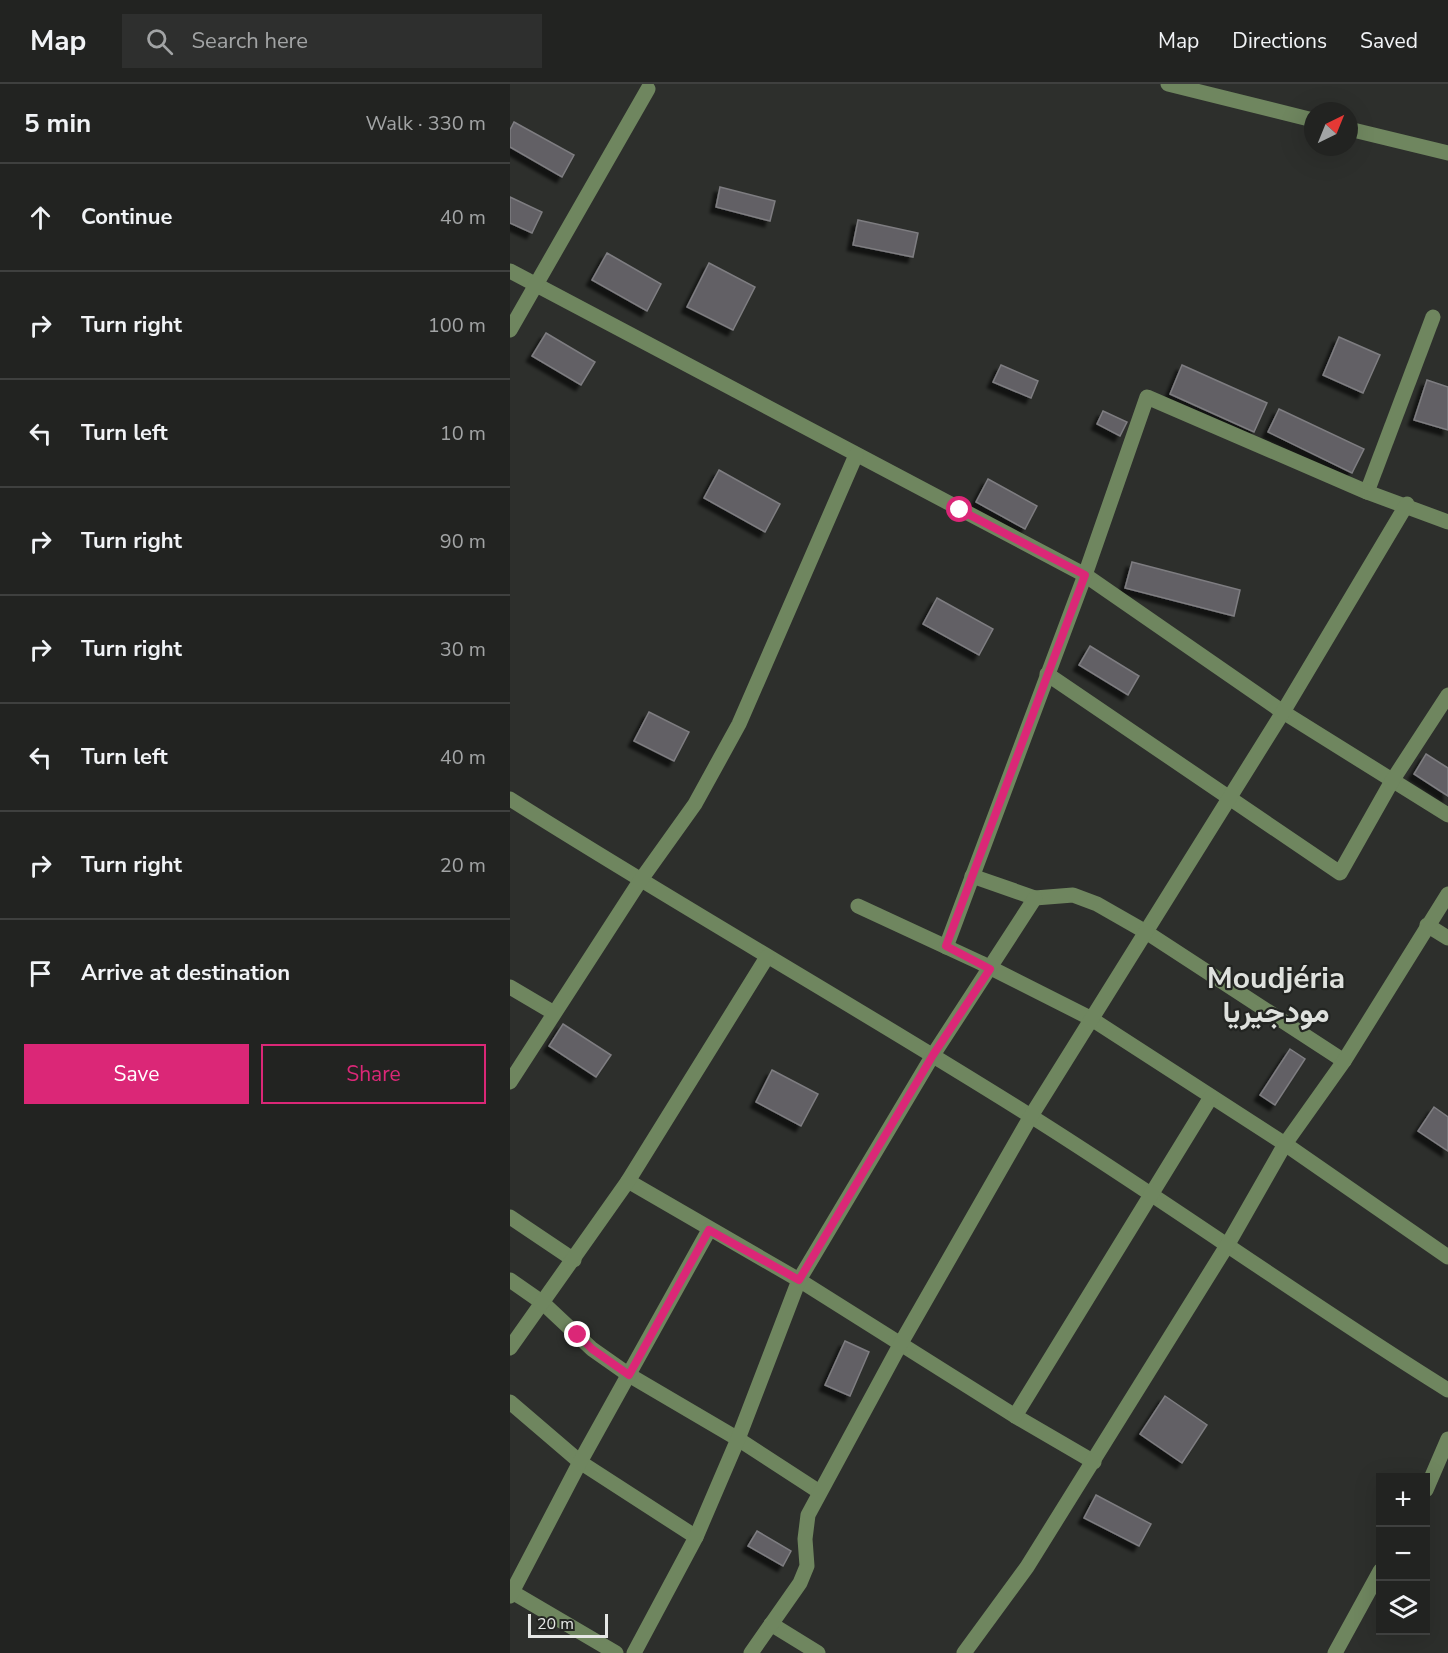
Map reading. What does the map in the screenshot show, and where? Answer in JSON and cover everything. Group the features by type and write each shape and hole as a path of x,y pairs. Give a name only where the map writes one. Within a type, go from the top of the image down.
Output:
{"street":[{"path":"1168,84 1304,118"},
{"path":"510,330 537,287 648,89"},
{"path":"1358,131 1448,153"},
{"path":"510,271 1085,575 1283,711 1448,814"},
{"path":"1367,492 1433,317"},
{"path":"946,946 1085,575 1147,397 1367,492 1407,504 1448,522"},
{"path":"510,1082 640,881 695,804 739,724 856,455"},
{"path":"752,1653 800,1583 807,1566 805,1539 808,1515 818,1491 901,1343 1090,1018 1230,798 1407,504"},
{"path":"1047,674 1340,873 1392,781 1448,695"},
{"path":"510,799 640,881 1031,1116 1228,1244 1347,1327 1448,1390"},
{"path":"972,876 1035,898 1072,895 1097,904 1146,932 1344,1061"},
{"path":"964,1653 1027,1567 1094,1462 1228,1244 1285,1144 1344,1061 1448,894"},
{"path":"634,1653 696,1536 738,1439 799,1280 933,1055 1035,898"},
{"path":"858,906 946,946 1090,1018 1285,1144 1448,1257"},
{"path":"1427,925 1448,938"},
{"path":"510,1348 628,1181 767,957"},
{"path":"510,987 554,1013"},
{"path":"1015,1416 1212,1097"},
{"path":"628,1181 709,1230 799,1280 1015,1416 1094,1462"},
{"path":"510,1217 574,1260"},
{"path":"616,1653 511,1594 580,1462 709,1230"},
{"path":"510,1280 543,1304 592,1349 629,1375 738,1439 818,1491"},
{"path":"510,1402 580,1462 696,1536"},
{"path":"1430,1479 1448,1439"},
{"path":"1335,1653 1376,1578"},
{"path":"771,1624 818,1653"}],"building":[{"path":"514,122 574,155 562,177 510,147 510,130"},
{"path":"720,187 775,201 770,221 716,207"},
{"path":"510,197 542,212 532,233 510,223"},
{"path":"858,220 918,233 913,257 853,245"},
{"path":"607,253 661,284 647,311 592,280"},
{"path":"709,263 755,287 733,330 687,307"},
{"path":"546,333 595,362 581,385 532,356"},
{"path":"1339,337 1380,355 1363,393 1323,375"},
{"path":"1001,365 1038,381 1031,398 993,382"},
{"path":"1182,365 1267,403 1254,432 1170,394"},
{"path":"1427,380 1448,387 1448,430 1414,420"},
{"path":"1279,409 1364,449 1352,473 1268,432"},
{"path":"1103,411 1127,422 1120,436 1097,424"},
{"path":"719,470 780,504 765,532 704,498"},
{"path":"988,479 1037,506 1025,529 976,502"},
{"path":"1132,562 1240,590 1234,616 1125,588"},
{"path":"937,598 993,629 979,655 923,624"},
{"path":"1090,646 1139,676 1128,695 1079,665"},
{"path":"649,712 689,732 674,761 634,741"},
{"path":"1426,754 1448,768 1448,796 1414,774"},
{"path":"563,1024 611,1055 596,1077 549,1046"},
{"path":"1290,1049 1305,1059 1275,1105 1260,1095"},
{"path":"772,1070 818,1094 801,1126 756,1102"},
{"path":"1434,1107 1448,1117 1448,1151 1418,1131"},
{"path":"845,1341 869,1352 850,1396 825,1385"},
{"path":"1165,1396 1207,1425 1182,1463 1140,1434"},
{"path":"1096,1495 1151,1524 1139,1546 1084,1518"},
{"path":"757,1531 791,1551 783,1566 748,1546"}],"district":[{"name":"Moudjéria مودجيريا","path":"1276,995"}],"route":[{"path":"578,1335 592,1349 629,1375 709,1230 799,1280 933,1055 990,969 946,946 1085,575 960,510"}]}
